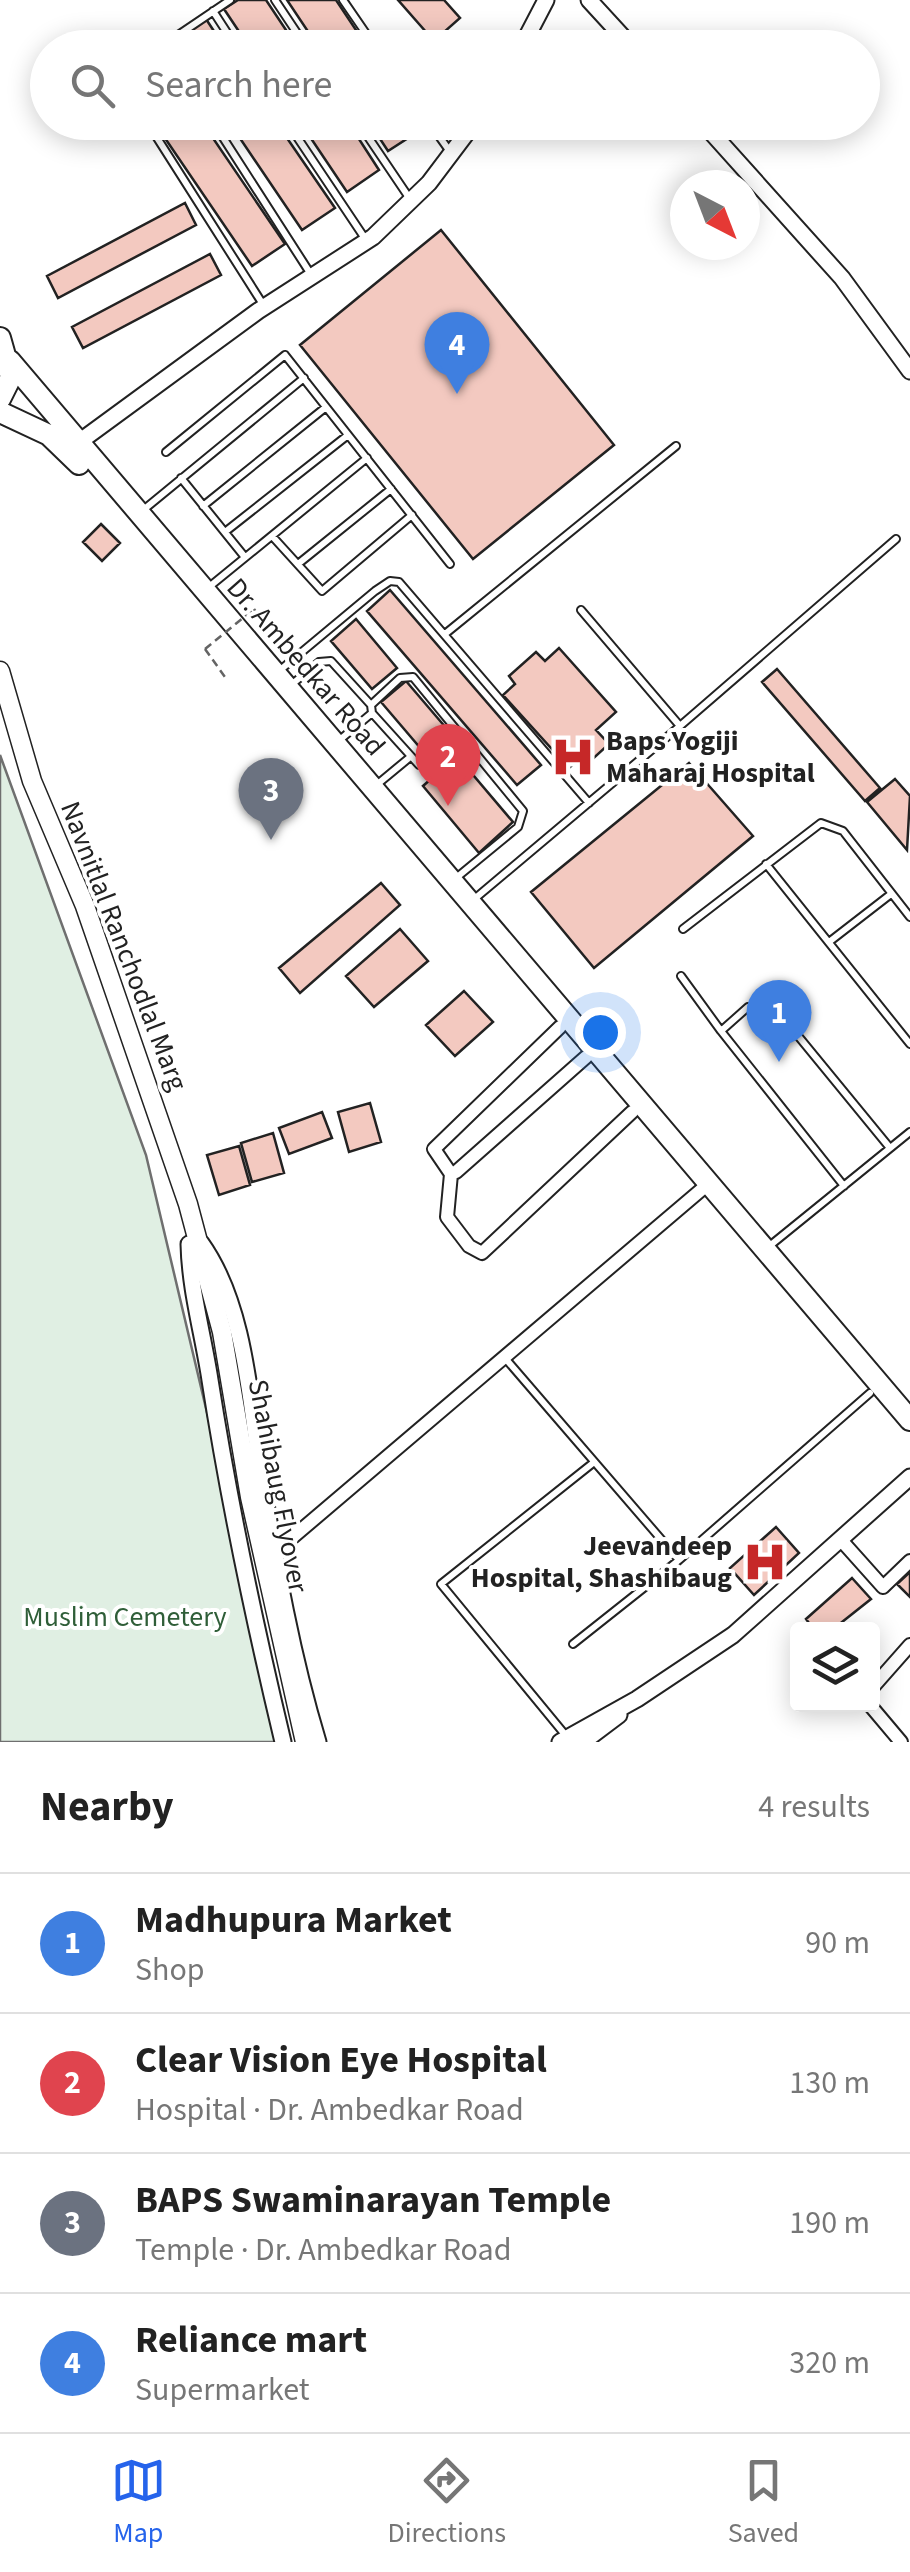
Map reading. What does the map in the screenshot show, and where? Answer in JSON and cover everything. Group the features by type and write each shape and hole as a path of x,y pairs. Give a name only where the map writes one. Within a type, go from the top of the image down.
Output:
{"main road":[{"name":"Dr. Ambedkar Road","path":"0,338 10,361 72,447 910,1440"},
{"path":"0,399 11,377 10,361"},
{"name":"Dr. Ambedkar Road","path":"0,412 72,447 138,514 910,1420"},
{"name":"Navnitlal Ranchodlal Marg","path":"0,671 32,781 86,906 194,1242"},
{"path":"0,704 22,784 76,910 194,1242"},
{"name":"Shahibaug Flyover","path":"194,1242 208,1291 305,1742"},
{"name":"Shahibaug Flyover","path":"208,1291 240,1498 295,1742"}],"street":[{"path":"530,30 546,0"},
{"path":"588,0 616,30"},
{"path":"72,447 264,307 366,242 411,200 462,140"},
{"path":"718,140 842,278 910,371"},
{"path":"560,1027 434,1149 451,1174 447,1217 468,1246 482,1253 632,1112"},
{"path":"451,1174 586,1057"},
{"path":"274,1553 701,1190"},
{"path":"194,1242 220,1269 274,1553 318,1742"},
{"path":"194,1242 190,1280 204,1342 231,1516 283,1742"},
{"path":"570,1740 733,1635 910,1477"},
{"path":"841,1540 883,1586 910,1561"},
{"path":"880,1679 910,1645"},
{"path":"570,1740 606,1736 636,1699"},
{"path":"876,1712 901,1742"}],"lane":[{"path":"186,30 230,0"},
{"path":"275,0 295,30"},
{"path":"343,0 364,30"},
{"path":"213,11 225,30"},
{"path":"157,140 264,307"},
{"path":"225,140 313,277"},
{"path":"299,140 366,242"},
{"path":"370,140 411,200"},
{"path":"442,140 452,154"},
{"path":"166,452 285,355 450,564"},
{"path":"138,514 304,378"},
{"path":"204,506 326,407"},
{"path":"225,532 348,435"},
{"path":"445,634 676,446"},
{"path":"204,592 367,458"},
{"path":"182,478 244,556"},
{"path":"298,564 391,489"},
{"path":"272,536 322,591 412,516"},
{"path":"471,902 896,540"},
{"path":"281,681 390,581 404,587 589,803"},
{"path":"582,610 680,726"},
{"path":"281,681 318,662 331,660 410,758 426,766 464,739"},
{"path":"335,744 400,678 413,677 524,817 453,881"},
{"path":"373,788 410,758"},
{"path":"683,929 814,826 830,824 843,831 910,917"},
{"path":"766,864 910,1044"},
{"path":"828,942 891,894"},
{"path":"680,976 844,1186"},
{"path":"722,1031 748,1007 776,1009 890,1148"},
{"path":"766,1249 910,1132"},
{"path":"505,1358 680,1560"},
{"path":"574,1644 680,1560 870,1393"},
{"path":"570,1740 442,1584 593,1463"}],"path":[{"path":"225,677 205,650 254,609 272,635"}],"green space":[{"name":"Muslim Cemetery","path":"0,755 146,1155 285,1742 0,1742"}],"building":[{"path":"238,0 266,0 286,30 238,30 224,9"},
{"path":"287,0 336,0 356,30 307,30"},
{"path":"398,0 444,0 460,18 446,30 424,30"},
{"path":"206,19 213,30 190,30"},
{"path":"166,140 214,140 285,244 252,266"},
{"path":"241,140 288,140 335,208 302,230"},
{"path":"312,140 360,140 379,170 347,192"},
{"path":"381,140 405,140 388,151"},
{"path":"185,203 196,225 58,298 47,276"},
{"path":"441,230 614,445 473,559 300,345"},
{"path":"210,254 221,275 83,348 72,327"},
{"path":"101,524 120,543 102,561 83,542"},
{"path":"390,590 541,765 517,785 367,611"},
{"path":"356,619 397,668 372,689 331,641"},
{"path":"559,648 616,712 596,730 609,744 586,765 580,758 569,768 503,695 515,684 509,676 536,652 545,661"},
{"path":"777,669 880,788 865,801 762,682"},
{"path":"406,681 447,729 422,750 381,702"},
{"path":"457,756 513,822 479,853 423,786"},
{"path":"689,763 753,836 594,968 531,892"},
{"path":"895,779 910,796 907,850 867,802"},
{"path":"381,883 400,905 300,993 279,968"},
{"path":"400,929 428,961 374,1007 346,976"},
{"path":"464,991 493,1022 455,1056 426,1025"},
{"path":"370,1103 381,1142 349,1152 338,1112"},
{"path":"322,1112 332,1138 289,1154 279,1128"},
{"path":"273,1133 284,1173 252,1182 241,1143"},
{"path":"239,1146 250,1185 219,1195 207,1155"},
{"path":"776,1527 799,1553 754,1595 730,1568"},
{"path":"910,1572 910,1597 897,1584"},
{"path":"852,1578 871,1599 842,1622 806,1619"}],"place":[{"name":"Reliance mart","path":"457,394"},
{"name":"Baps Yogiji Maharaj Hospital","path":"573,757"},
{"name":"Clear Vision Eye Hospital","path":"448,806"},
{"name":"BAPS Swaminarayan Temple","path":"271,840"},
{"name":"Madhupura Market","path":"779,1062"},
{"name":"Jeevandeep Hospital, Shashibaug","path":"765,1562"}]}
